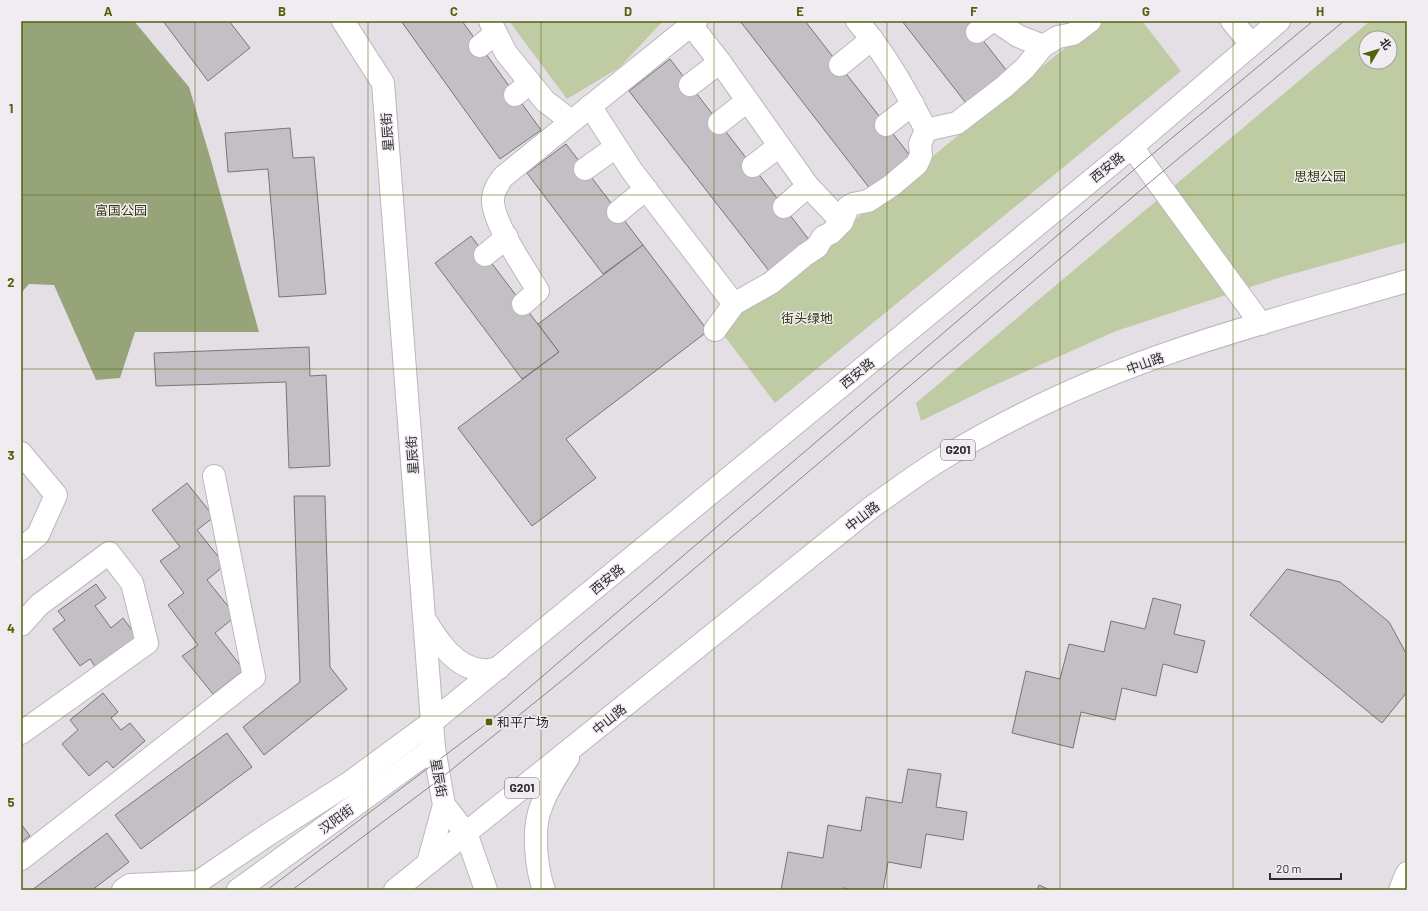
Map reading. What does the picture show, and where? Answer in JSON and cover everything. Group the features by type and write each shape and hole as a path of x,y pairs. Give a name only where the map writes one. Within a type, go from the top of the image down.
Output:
{"main road":[{"name":"星辰街","path":"343,21 383,83 434,748 444,804 466,833 486,890"},
{"path":"715,330 734,304 771,283 817,247 823,237 831,233 842,222 848,207 853,204 868,201 891,186 917,164 921,155 920,144 926,130 901,82 872,39 857,21"},
{"path":"996,21 1018,36 1043,46"},
{"path":"926,130 957,123 1004,87 1025,68 1043,46 1058,37 1073,34 1090,21"},
{"path":"1232,21 1251,44"},
{"name":"西安路","path":"123,890 130,885 198,882 269,834 349,783 432,722 1132,147 1279,21"},
{"path":"523,304 538,291 497,221 493,200 496,186 504,177 692,22 778,146 808,186 842,222"},
{"path":"488,33 506,53 523,89 544,101 571,121"},
{"path":"840,65 872,39"},
{"path":"690,85 720,62"},
{"path":"719,123 747,101"},
{"path":"886,125 913,104"},
{"path":"590,106 616,147 646,189 734,304"},
{"path":"753,166 778,146"},
{"path":"585,169 616,147"},
{"path":"1132,147 1261,324"},
{"path":"784,207 808,186"},
{"path":"618,212 646,189"},
{"path":"485,255 507,237"},
{"name":"中山路","path":"395,890 873,506 940,460 1020,415 1102,378 1261,324 1407,281"},
{"path":"21,453 56,496 38,536 21,549"},
{"path":"21,859 254,677 214,476"},
{"path":"21,625 39,605 109,553 132,583 147,643 21,733"},
{"path":"424,619 438,640 453,657 470,668 483,670 499,668"},
{"path":"544,890 535,846 540,808 556,777 578,744"},
{"name":"汉阳街","path":"238,890 434,748"},
{"path":"428,863 444,804"},
{"path":"1400,890 1407,872"}],"green space":[{"name":"富国公园","path":"21,21 134,21 189,87 259,332 135,332 120,378 96,380 54,285 29,284 21,293"},
{"path":"509,21 663,21 620,67 567,99"},
{"name":"街头绿地","path":"1098,21 1142,21 1181,71 775,403 720,330"},
{"name":"思想公园","path":"1370,21 1407,21 1407,242 1278,278 1116,331 984,390 921,421 916,403 1358,31 1358,70 1398,70 1398,30 1359,30"}],"building":[{"path":"163,21 229,21 250,48 208,81"},
{"path":"401,21 462,21 541,130 500,159"},
{"path":"740,21 805,21 915,162 874,194"},
{"path":"902,21 968,21 1010,75 969,107"},
{"path":"670,59 813,245 773,276 629,91"},
{"path":"290,128 293,158 314,157 326,294 279,297 268,169 228,172 225,133"},
{"path":"566,144 643,245 603,274 527,173"},
{"path":"471,236 559,352 522,379 435,263"},
{"path":"643,245 708,331 566,439 596,478 532,526 458,428 559,352 538,324"},
{"path":"309,347 310,376 326,375 330,466 289,468 286,382 156,386 154,353"},
{"path":"187,483 214,517 197,530 225,565 207,580 236,616 215,633 244,670 213,694 182,656 198,645 168,605 184,593 160,561 180,547 152,510"},
{"path":"294,496 325,496 330,667 347,689 264,755 243,727 300,682"},
{"path":"1287,569 1340,582 1389,622 1407,655 1407,692 1382,723 1250,615"},
{"path":"96,584 106,598 95,606 111,628 123,618 140,641 98,671 90,659 80,666 53,629 65,620 58,611"},
{"path":"1153,598 1181,605 1174,634 1205,641 1197,673 1163,664 1156,696 1122,688 1115,720 1081,712 1073,748 1012,733 1026,671 1060,679 1069,644 1104,652 1111,621 1145,629"},
{"path":"103,693 118,712 111,718 121,730 130,723 145,741 113,768 107,761 89,776 62,744 78,730 70,720"},
{"path":"227,733 252,767 141,849 115,815"},
{"path":"908,769 941,774 936,807 967,812 963,840 926,834 921,868 888,862 883,890 855,890 843,888 843,890 781,890 788,852 823,858 828,825 861,831 866,797 902,803"},
{"path":"21,824 30,836 21,842"},
{"path":"107,833 129,862 92,890 32,890"},
{"path":"1039,885 1050,890 1037,890"}],"tram line":[{"path":"267,890 489,722 1143,162 1313,21"},
{"path":"292,890 440,779 570,674 1155,178 1344,21"}],"place":[{"name":"和平广场","path":"489,722"}]}
